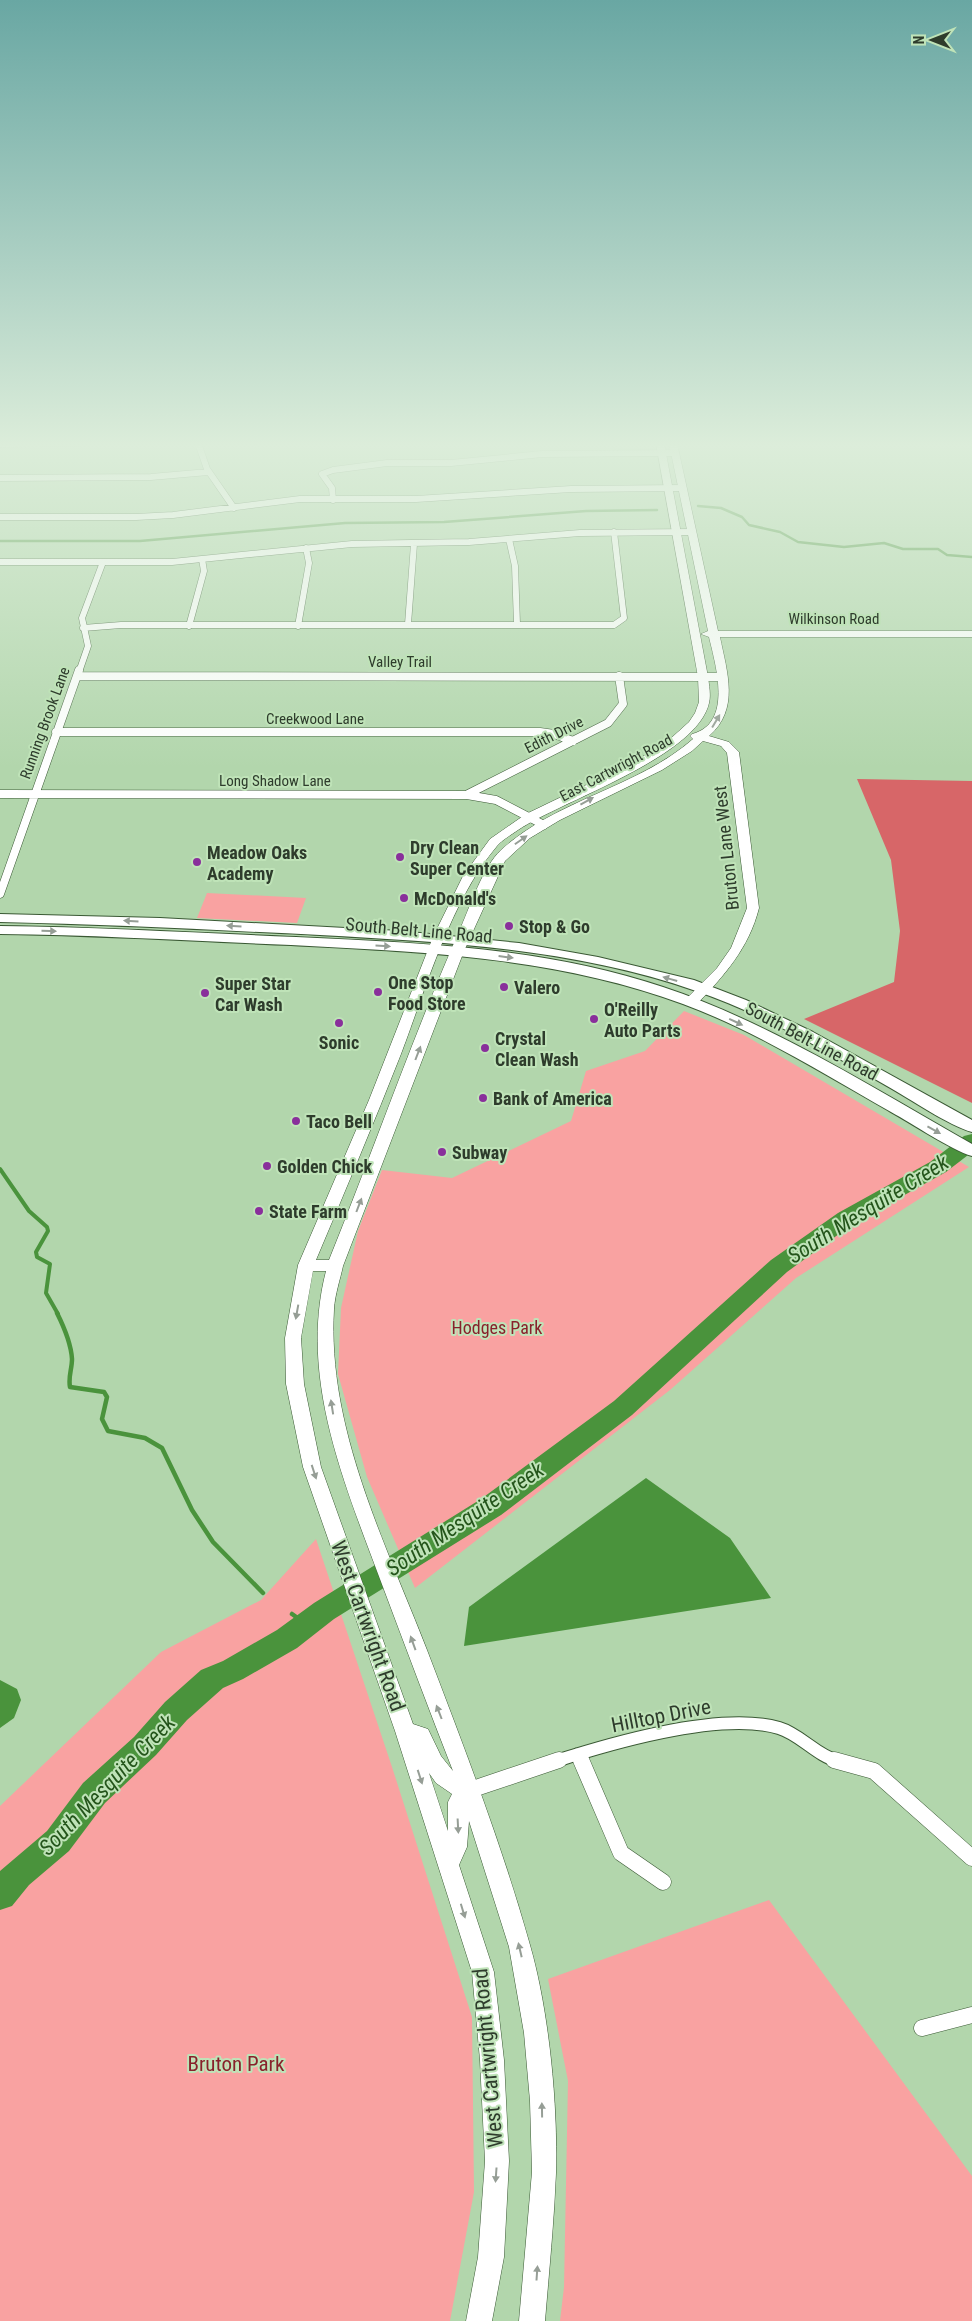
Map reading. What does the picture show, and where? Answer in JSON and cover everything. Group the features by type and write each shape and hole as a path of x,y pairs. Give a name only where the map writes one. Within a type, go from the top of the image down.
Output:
{"main road":[{"name":"East Cartwright Road","path":"437,943 469,876 494,842 530,817 638,764 673,742 693,724 704,702 703,677 680,551"},
{"name":"East Cartwright Road","path":"460,945 492,872 503,855 518,841 592,798 663,764 703,738 723,708 725,697 723,677 696,551"},
{"name":"Wilkinson Road","path":"695,634 972,634"},
{"name":"Bruton Lane West","path":"684,733 725,744 733,752 753,908 749,930 732,959 691,1002"},
{"name":"South Belt Line Road","path":"0,918 78,918 307,930 460,945 621,979 691,1002 763,1035 972,1151"},
{"name":"South Belt Line Road","path":"0,930 437,943"},
{"path":"238,938 253,936 298,938 302,937 307,930"},
{"name":"West Cartwright Road","path":"437,943 376,1100 306,1264 293,1338 295,1384 312,1466 405,1731 483,1972 492,2060 497,2161 491,2257 478,2321"},
{"name":"South Belt Line Road","path":"460,945 502,943 568,954 705,988 793,1029 972,1127"},
{"name":"West Cartwright Road","path":"460,945 335,1266 326,1306 327,1374 334,1415 361,1504 470,1790 520,1947 536,2033 542,2101 544,2172 532,2321"},
{"path":"376,1100 399,1102"},
{"path":"306,1264 335,1266"},
{"path":"405,1731 421,1735 435,1767 444,1778 457,1788 470,1790"},
{"path":"449,1864 458,1839 458,1802 470,1790"}],"street":[{"path":"0,562 103,562 202,559 275,551"},
{"path":"298,626 309,563 307,551"},
{"path":"408,624 413,551"},
{"path":"512,551 515,566 517,624"},
{"path":"83,628 121,625 606,625 621,622 624,618 616,551"},
{"path":"189,626 204,572 202,559"},
{"name":"Running Brook Lane","path":"0,894 88,646 82,618 103,562"},
{"name":"Valley Trail","path":"77,676 723,677"},
{"name":"Edith Drive","path":"467,795 608,723 623,704 619,676"},
{"name":"Creekwood Lane","path":"56,732 540,732 554,734 573,741"},
{"name":"Long Shadow Lane","path":"0,794 467,795 496,800 544,825"},
{"name":"Hilltop Drive","path":"470,1790 578,1754 687,1727 742,1723 780,1728 833,1760 874,1771 972,1858"},
{"path":"578,1754 621,1853 663,1882"},
{"path":"922,2028 972,2015"}],"green space":[{"path":"207,893 306,898 297,923 197,918"},
{"name":"Hodges Park","path":"684,1011 744,1035 969,1167 796,1278 670,1390 415,1588 367,1477 338,1374 341,1308 358,1231 382,1170 452,1178 571,1121 586,1071 645,1051"},
{"name":"Bruton Park","path":"316,1539 392,1767 472,2017 474,2192 450,2321 0,2321 0,1806 161,1652 261,1600"},
{"path":"769,1900 972,2176 972,2321 560,2321 564,2287 568,2081 548,1979"}],"shaded area":[{"path":"857,779 972,781 972,1103 804,1019 894,982 900,931 891,860"},
{"path":"646,1478 730,1538 771,1598 464,1646 469,1607"},
{"path":"0,1680 17,1689 21,1700 14,1718 0,1728"}],"waterway":[{"path":"941,551 947,555 972,557"},
{"name":"South Mesquite Creek","path":"0,1895 18,1874 58,1841 94,1793 145,1746 176,1711 212,1679 233,1670 287,1639 324,1611 491,1507 623,1408 779,1266 846,1218 938,1167 972,1141"},
{"path":"0,1169 29,1211 47,1227 48,1231 36,1252 37,1257 50,1264 46,1293 58,1314"},
{"path":"57,1313 70,1347 72,1359 70,1387 104,1392 107,1397 102,1419 108,1431 145,1438 162,1448 192,1510 213,1542 263,1593"},
{"path":"292,1614 306,1624"}],"place":[{"name":"Dry Clean Super Center","path":"400,857"},
{"name":"Meadow Oaks Academy","path":"197,862"},
{"name":"McDonald's","path":"404,898"},
{"name":"Stop & Go","path":"509,926"},
{"name":"Valero","path":"504,987"},
{"name":"One Stop Food Store","path":"378,992"},
{"name":"Super Star Car Wash","path":"205,993"},
{"name":"O'Reilly Auto Parts","path":"594,1019"},
{"name":"Sonic","path":"339,1023"},
{"name":"Crystal Clean Wash","path":"485,1048"},
{"name":"Bank of America","path":"483,1098"},
{"name":"Taco Bell","path":"296,1121"},
{"name":"Subway","path":"442,1152"},
{"name":"Golden Chick","path":"267,1166"},
{"name":"State Farm","path":"259,1211"}]}
